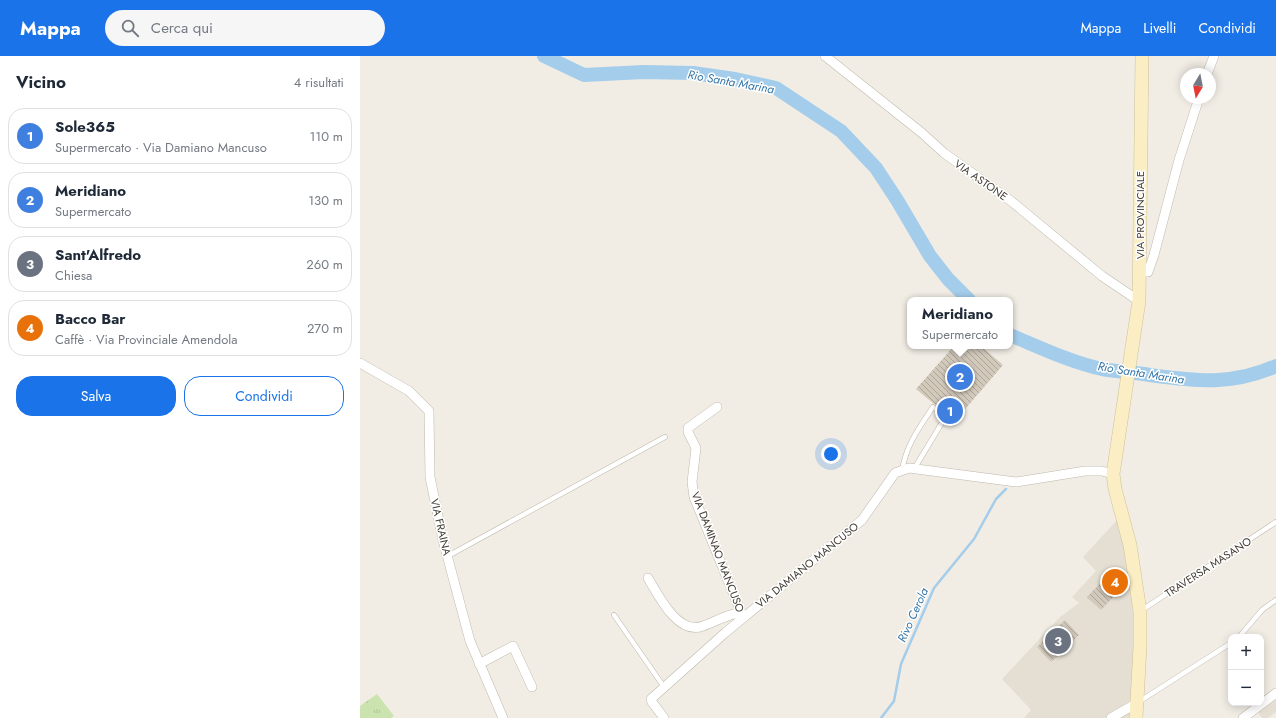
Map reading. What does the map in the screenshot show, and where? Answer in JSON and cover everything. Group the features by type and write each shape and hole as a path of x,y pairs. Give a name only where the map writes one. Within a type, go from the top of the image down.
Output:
{"main road":[{"name":"VIA PROVINCIALE","path":"1136,718 1140,647 1140,611 1130,545 1115,489 1113,474 1140,301 1139,272 1142,56"}],"street":[{"name":"VIA ASTONE","path":"825,56 922,133 944,153 1011,201 1102,276 1140,301"},
{"path":"1209,68 1214,56"},
{"path":"1139,272 1148,272 1154,255 1179,160 1197,104"},
{"name":"VIA FRAINA","path":"360,363 409,391 429,411 430,478 448,556 470,641 502,718"},
{"name":"VIA DAMINAO MANCUSO","path":"717,408 688,428 688,432 696,448 692,482 694,497 742,615"},
{"path":"902,471 914,469 1016,482 1085,471 1102,471 1113,474"},
{"name":"VIA DAMIANO MANCUSO","path":"664,718 651,699 742,615 862,520 895,473 902,471"},
{"path":"648,578 672,615 693,628 702,627 730,614 742,615"},
{"path":"479,664 513,646 532,687"},
{"path":"1243,718 1276,693"},
{"path":"1111,718 1137,703"}],"lane":[{"path":"902,471 904,454 934,407 946,416 914,469"},
{"path":"448,556 665,437"},
{"name":"TRAVERSA MASANO","path":"1140,611 1276,522"},
{"path":"1242,634 1262,610 1276,600"},
{"path":"614,615 664,687"},
{"path":"1137,703 1228,645"}],"shaded area":[{"path":"1119,518 1124,535 1135,629 1135,669 1129,718 1024,718 1031,710 1002,679 1060,617 1079,603 1072,597 1096,571 1083,557"},
{"path":"1276,698 1276,712 1268,718 1262,718 1258,712"}],"green space":[{"path":"377,694 394,716 391,718 360,718 360,706"}],"building":[{"path":"951,349 984,349 1003,365 954,422 949,418 948,413 916,389"},
{"path":"1106,577 1120,590 1101,610 1087,597"},
{"path":"1065,620 1079,635 1051,662 1037,647"}],"waterway":[{"name":"Rio Santa Marina","path":"544,56 584,75 644,72 693,73 735,79 776,88 841,131 876,168 930,256 948,279 966,297"},
{"name":"Rio Santa Marina","path":"1013,336 1055,354 1090,366 1108,370 1183,379 1214,380 1244,377 1276,366"},
{"name":"Rivo Cerola","path":"881,718 894,701 901,664 934,588 974,539 996,499 1006,489"}],"place":[{"name":"Meridiano","path":"960,377"},
{"name":"Sole365","path":"950,411"},
{"name":"Bacco Bar","path":"1115,582"},
{"name":"Sant'Alfredo","path":"1058,641"}]}
